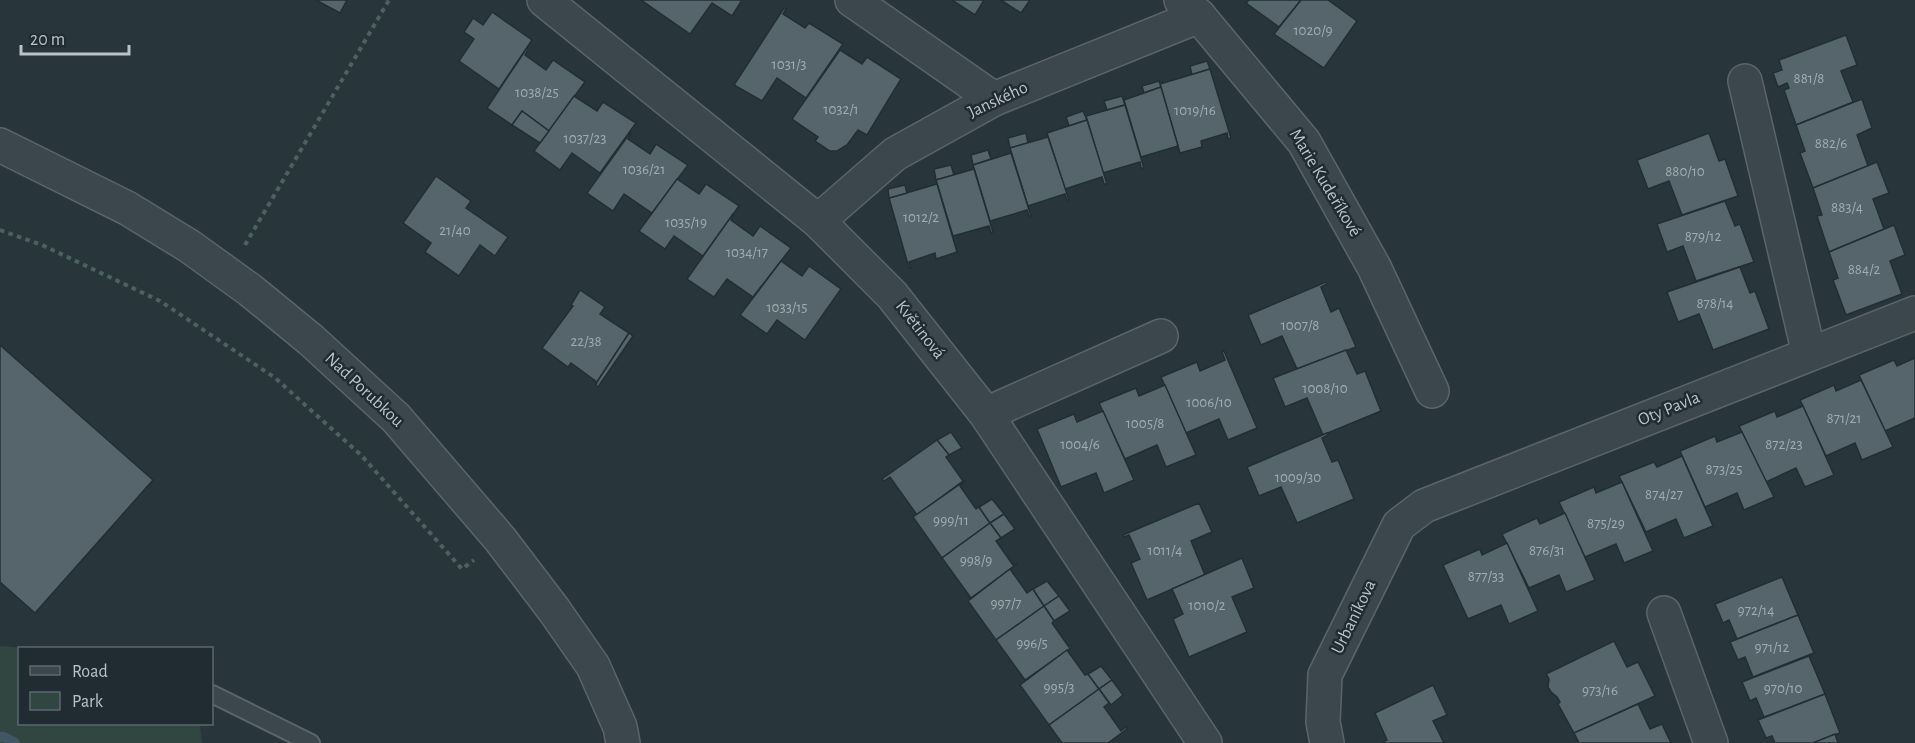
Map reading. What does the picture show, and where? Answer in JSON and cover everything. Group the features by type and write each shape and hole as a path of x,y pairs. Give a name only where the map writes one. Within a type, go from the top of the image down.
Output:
{"street":[{"path":"852,0 994,99"},
{"name":"Květinová","path":"549,1 818,221 892,295 986,414 1205,743"},
{"name":"Janského","path":"818,221 895,154 994,99 1190,8"},
{"name":"Marie Kudeříkové","path":"1190,8 1304,142 1374,267 1432,391"},
{"path":"1745,81 1809,354"},
{"name":"Nad Porubkou","path":"0,145 127,208 189,246 250,290 311,340 396,418 500,539 594,666 620,727 623,743"},
{"name":"Oty Pavla","path":"1424,506 1915,313"},
{"path":"986,414 1161,336"},
{"name":"Urbaníkova","path":"1328,743 1323,722 1325,675 1399,525 1424,506"},
{"path":"1664,613 1711,743"}],"lane":[{"path":"213,694 311,743"}],"path":[{"path":"241,251 389,0"},
{"path":"0,230 42,245 160,301 274,377 361,455 462,569 500,539"}],"green space":[{"path":"0,646 18,647 18,725 200,725 202,743 0,743"}],"building":[{"path":"316,0 347,0 340,13"},
{"path":"641,0 742,0 732,16 712,3 690,34"},
{"path":"952,0 984,0 975,15"},
{"path":"1001,0 1030,0 1021,13"},
{"path":"1249,0 1301,0 1279,27 1246,3"},
{"path":"1301,0 1328,0 1357,21 1324,68 1274,34"},
{"path":"784,8 786,9 783,14 805,28 809,23 843,44 806,98 777,78 762,101 734,85"},
{"path":"492,12 532,40 499,89 459,61 474,39 464,32 473,18 483,25"},
{"path":"1846,35 1857,65 1841,71 1853,102 1796,125 1784,90 1789,88 1787,83 1778,87 1773,73 1782,70 1779,60"},
{"path":"527,48 525,55 546,70 553,60 585,82 549,131 522,111 512,125 487,108"},
{"path":"840,50 862,64 867,57 901,79 867,135 858,130 847,145 837,151 830,151 815,141 818,137 792,119"},
{"path":"1207,61 1210,69 1192,75 1190,66"},
{"path":"1210,69 1231,138 1228,139 1227,133 1201,141 1202,147 1180,153 1160,84"},
{"path":"1159,81 1161,87 1144,93 1142,86"},
{"path":"1161,87 1178,146 1141,157 1124,100"},
{"path":"574,96 597,111 603,102 636,123 600,173 572,153 560,170 534,151"},
{"path":"1122,96 1125,105 1107,110 1104,101"},
{"path":"1862,99 1872,128 1857,135 1868,166 1813,188 1800,153 1805,151 1796,125"},
{"path":"1125,105 1144,168 1141,168 1140,162 1103,173 1086,116"},
{"path":"522,111 549,131 540,143 512,125"},
{"path":"1083,111 1087,120 1069,126 1066,117"},
{"path":"1087,120 1107,184 1104,184 1102,177 1065,189 1047,133"},
{"path":"630,133 628,139 650,154 656,144 688,165 652,213 624,194 613,211 587,193"},
{"path":"1026,133 1028,143 1010,148 1008,138"},
{"path":"1709,133 1719,161 1725,159 1738,196 1682,215 1669,181 1648,189 1637,160"},
{"path":"1048,137 1069,200 1065,194 1028,206 1010,148"},
{"path":"988,150 991,159 973,165 971,155"},
{"path":"1011,153 1031,216 1027,210 990,221 973,165"},
{"path":"1877,162 1889,193 1873,199 1884,229 1829,252 1817,216 1822,215 1813,188"},
{"path":"951,165 954,175 936,180 934,169"},
{"path":"974,169 993,232 991,233 989,226 953,236 936,180"},
{"path":"436,176 471,201 466,208 508,237 495,256 480,245 459,276 425,252 431,243 403,223"},
{"path":"677,179 699,194 706,184 739,206 703,256 674,236 665,249 639,231"},
{"path":"937,184 957,252 936,259 935,253 909,262 911,268 909,268 889,198"},
{"path":"905,185 907,193 889,198 888,189"},
{"path":"1725,201 1735,226 1740,224 1754,262 1696,281 1683,246 1667,252 1657,224"},
{"path":"733,214 731,220 753,236 760,226 791,248 753,297 727,279 714,297 687,279"},
{"path":"1894,225 1905,255 1890,261 1902,294 1846,315 1833,280 1838,278 1829,252"},
{"path":"781,261 802,276 809,266 841,289 805,340 777,320 767,334 740,315"},
{"path":"1740,267 1750,293 1755,291 1769,329 1713,350 1699,314 1678,322 1667,292"},
{"path":"1326,282 1327,284 1321,287 1331,312 1339,308 1356,347 1297,369 1282,336 1261,345 1248,315"},
{"path":"580,290 605,307 600,314 629,333 597,382 571,363 568,367 542,348 573,306 571,305"},
{"path":"629,333 633,336 598,387 597,382"},
{"path":"0,345 153,480 35,613 0,582"},
{"path":"1346,350 1357,374 1365,371 1381,411 1323,435 1307,398 1285,407 1273,378"},
{"path":"1224,351 1257,428 1228,440 1219,419 1186,433 1161,377 1197,362 1200,371 1225,360 1222,352"},
{"path":"1915,358 1915,418 1885,431 1859,375 1894,360 1897,366"},
{"path":"1861,380 1893,447 1862,460 1855,443 1826,456 1800,400 1834,385 1836,391"},
{"path":"1165,385 1196,455 1166,467 1157,445 1125,459 1099,403 1136,388 1139,396"},
{"path":"1803,406 1834,475 1805,487 1796,468 1766,482 1739,426 1775,411 1777,417"},
{"path":"1103,411 1134,480 1104,493 1096,473 1061,487 1037,429 1074,414 1077,422"},
{"path":"951,432 962,448 949,455 937,440"},
{"path":"1742,432 1774,497 1744,510 1737,493 1705,507 1680,451 1715,436 1717,442"},
{"path":"1327,433 1328,435 1322,438 1332,462 1338,460 1354,499 1297,523 1281,487 1259,496 1247,467"},
{"path":"937,440 949,455 946,457 963,481 917,515 890,477 884,481 882,479"},
{"path":"1682,456 1713,526 1684,538 1676,519 1646,532 1619,476 1654,462 1657,467"},
{"path":"966,480 960,486 976,509 979,507 990,523 942,558 913,517"},
{"path":"1622,482 1653,551 1624,563 1616,544 1585,557 1559,502 1594,487 1596,493"},
{"path":"992,499 1004,514 990,523 979,507"},
{"path":"1199,503 1212,532 1191,541 1205,575 1147,600 1131,563 1140,559 1129,535 1124,537 1123,535"},
{"path":"1565,513 1595,580 1566,592 1559,575 1529,588 1502,534 1537,518 1540,524"},
{"path":"1004,514 1015,529 1001,538 990,523"},
{"path":"990,523 1001,538 996,541 1013,565 1018,563 971,598 942,558"},
{"path":"1507,543 1538,611 1509,624 1501,605 1468,619 1443,565 1480,549 1482,555"},
{"path":"1242,558 1254,588 1232,597 1247,632 1189,657 1173,619 1183,614 1172,589"},
{"path":"1010,569 1027,593 1033,589 1044,606 996,640 968,601"},
{"path":"1782,577 1798,615 1737,639 1729,620 1723,623 1715,604"},
{"path":"1047,581 1059,596 1044,606 1033,589"},
{"path":"1059,596 1070,611 1054,621 1044,606"},
{"path":"1044,606 1054,621 1052,623 1069,647 1071,645 1072,647 1025,680 996,640"},
{"path":"1798,615 1814,653 1753,677 1745,657 1738,660 1730,642"},
{"path":"1614,641 1627,667 1638,662 1655,696 1574,733 1558,704 1560,702 1548,687 1549,679 1546,674"},
{"path":"1067,650 1085,675 1088,674 1099,689 1049,725 1020,685"},
{"path":"1809,656 1825,694 1764,717 1756,698 1750,701 1742,682"},
{"path":"1101,666 1112,680 1099,689 1088,674"},
{"path":"1112,680 1123,695 1111,705 1099,689"},
{"path":"1433,685 1447,715 1433,721 1444,743 1381,743 1387,740 1375,713"},
{"path":"1099,689 1109,703 1104,707 1121,731 1126,727 1127,729 1108,743 1062,743 1049,725"},
{"path":"1825,694 1840,733 1813,743 1775,743 1772,736 1766,738 1758,720"},
{"path":"1638,704 1650,729 1662,724 1671,743 1579,743 1574,733"},
{"path":"1835,734 1838,743 1813,743"}],"waterway":[{"path":"0,737 15,743"}]}
